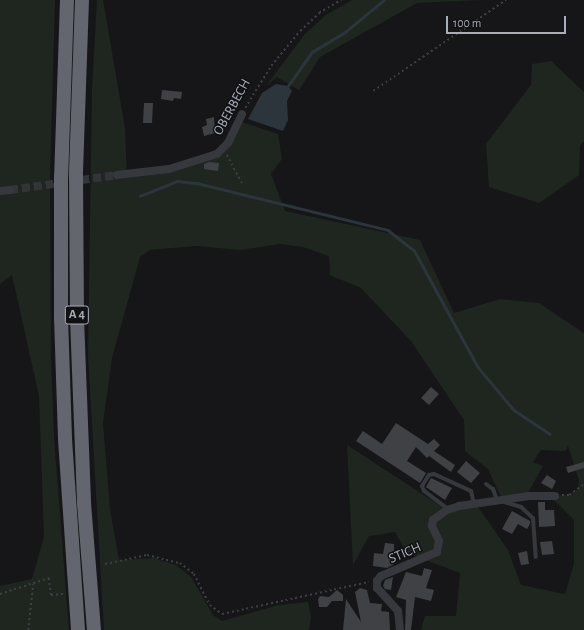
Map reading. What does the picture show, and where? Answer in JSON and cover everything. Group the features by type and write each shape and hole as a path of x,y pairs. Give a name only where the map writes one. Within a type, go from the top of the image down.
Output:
{"highway":[{"name":"A 4","path":"67,0 61,177 61,317 65,439 78,630"},
{"name":"A 4","path":"82,0 76,174 77,319 84,503 94,630"}],"street":[{"name":"OBERBECH","path":"117,175 151,172 187,165 217,154 224,148 242,114"},
{"path":"0,191 10,190"},
{"name":"STICH","path":"400,630 398,611 377,588 377,581 381,576 437,552 439,542 432,526 433,520 448,510 474,504 529,496 554,496"}],"lane":[{"path":"448,510 424,491 422,486 429,475 434,474 471,491 474,504"},
{"path":"486,484 493,489 499,500 521,507 533,518 536,557"}],"path":[{"name":"OBERBECH","path":"242,114 268,72 300,31 319,14 341,0"},
{"path":"373,91 506,0"},
{"path":"224,148 243,185"},
{"path":"554,496 569,495 584,484"},
{"path":"105,564 147,555 180,563 194,574 210,605 222,614 354,584 377,581"},
{"path":"0,594 50,578 51,595 63,594"},
{"path":"28,630 33,584"}],"shaded area":[{"path":"0,0 55,0 50,178 51,358 54,437 69,630 0,630 0,586 32,579 44,537 39,396 12,275 0,284"},
{"path":"97,0 103,0 125,128 127,178 168,172 229,146 242,122 278,134 282,159 271,174 285,211 420,240 454,313 500,299 539,303 584,333 584,630 421,630 425,616 456,616 460,573 407,553 395,532 369,536 353,565 347,445 447,510 476,504 508,550 521,585 565,594 574,564 574,520 550,496 569,495 578,489 579,480 568,446 565,451 541,450 533,462 543,466 528,493 504,498 500,495 488,469 465,451 464,420 411,341 361,288 330,275 329,256 303,247 280,244 240,250 197,246 160,249 150,250 140,257 112,358 103,423 110,509 119,560 154,558 176,565 191,577 213,615 222,621 279,605 308,602 311,617 309,630 104,630 88,356 92,89"},
{"path":"352,0 482,0 417,3 320,57 299,90 277,77 266,86 305,34 326,15"},
{"path":"551,61 584,92 584,141 580,146 579,175 539,203 489,187 486,144 531,85 532,64"},
{"path":"276,84 288,86 292,91 287,101 288,120 283,131 248,119 262,93"}],"building":[{"path":"162,90 182,92 181,99 174,98 173,101 161,99"},
{"path":"144,103 153,103 152,123 143,123"},
{"path":"214,117 215,133 204,136 202,127 207,125 206,119"},
{"path":"209,162 219,163 218,171 204,169 204,164"},
{"path":"431,387 439,394 429,405 421,398"},
{"path":"396,423 428,444 434,439 440,445 434,451 455,465 451,472 429,456 427,458 416,447 407,461 426,473 420,483 356,441 363,431 382,444"},
{"path":"466,461 480,473 471,483 457,472"},
{"path":"584,462 584,468 568,473 566,467"},
{"path":"547,475 556,481 552,489 541,483"},
{"path":"431,478 452,488 445,500 426,487"},
{"path":"538,502 545,502 545,510 554,510 555,526 539,527"},
{"path":"512,511 530,521 527,529 518,524 512,534 502,529"},
{"path":"552,541 554,554 542,555 540,542"},
{"path":"385,543 394,544 394,564 387,568 373,566 374,553 383,554"},
{"path":"527,551 529,564 521,565 518,553"},
{"path":"424,568 432,570 426,588 434,590 431,601 415,597 411,630 405,630 406,600 396,597 406,572 422,576"},
{"path":"393,577 391,590 385,589 383,586 385,580"},
{"path":"360,588 367,590 370,603 382,604 381,611 389,612 390,630 343,630 346,599 361,622 355,592"},
{"path":"337,590 343,595 343,601 332,601 327,607 319,607 318,599 320,596 329,597"}],"waterway":[{"path":"288,86 312,52 345,32 384,0"},
{"path":"140,196 177,181 197,183 388,230 414,250 478,367 514,410 550,434"}],"tunnel":[{"path":"10,190 117,175"}]}
